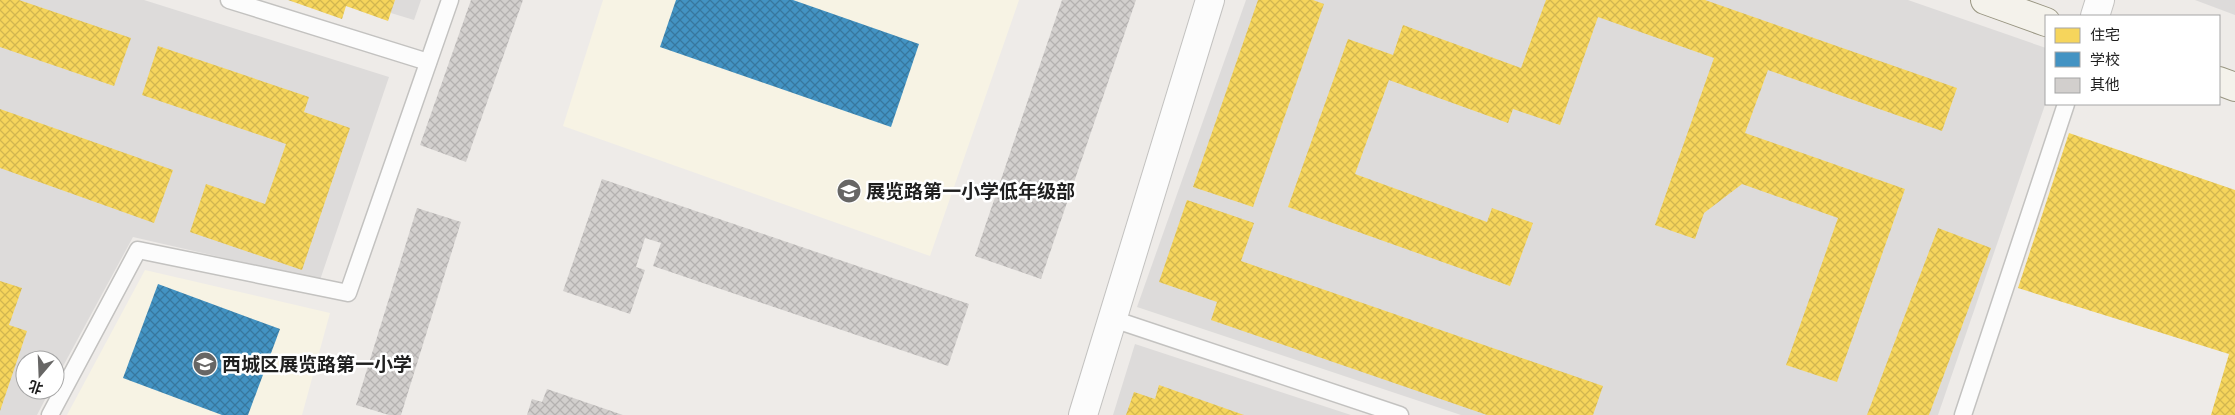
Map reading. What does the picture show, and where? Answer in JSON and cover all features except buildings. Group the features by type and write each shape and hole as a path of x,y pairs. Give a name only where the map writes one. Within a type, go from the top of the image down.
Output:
{"main road":[{"path":"1985,0 2045,22"},
{"path":"2220,81 2235,87"}],"street":[{"path":"1083,415 1210,0"},
{"path":"2095,15 2100,0"}],"lane":[{"path":"229,0 428,62"},
{"path":"50,415 138,250 348,293 450,0"},
{"path":"1963,415 2066,105"},
{"path":"1113,319 1400,415"}],"shaded area":[{"path":"0,0 144,0 389,77 320,280 133,237 65,363 65,350 15,350 15,400 45,400 37,415 0,415"},
{"path":"348,0 421,0 414,20"},
{"name":"展览路第一小学低年级部","path":"603,0 1019,0 930,256 563,126"},
{"path":"1246,0 1908,0 2045,48 2045,105 1938,415 1461,415 1137,307"},
{"path":"2195,0 2235,0 2235,15"},
{"name":"西城区展览路第一小学","path":"145,270 330,313 302,415 67,415"},
{"path":"1135,344 1351,415 1113,415"}],"place":[{"name":"展览路第一小学低年级部","path":"849,191"},
{"name":"西城区展览路第一小学","path":"205,364"}]}
